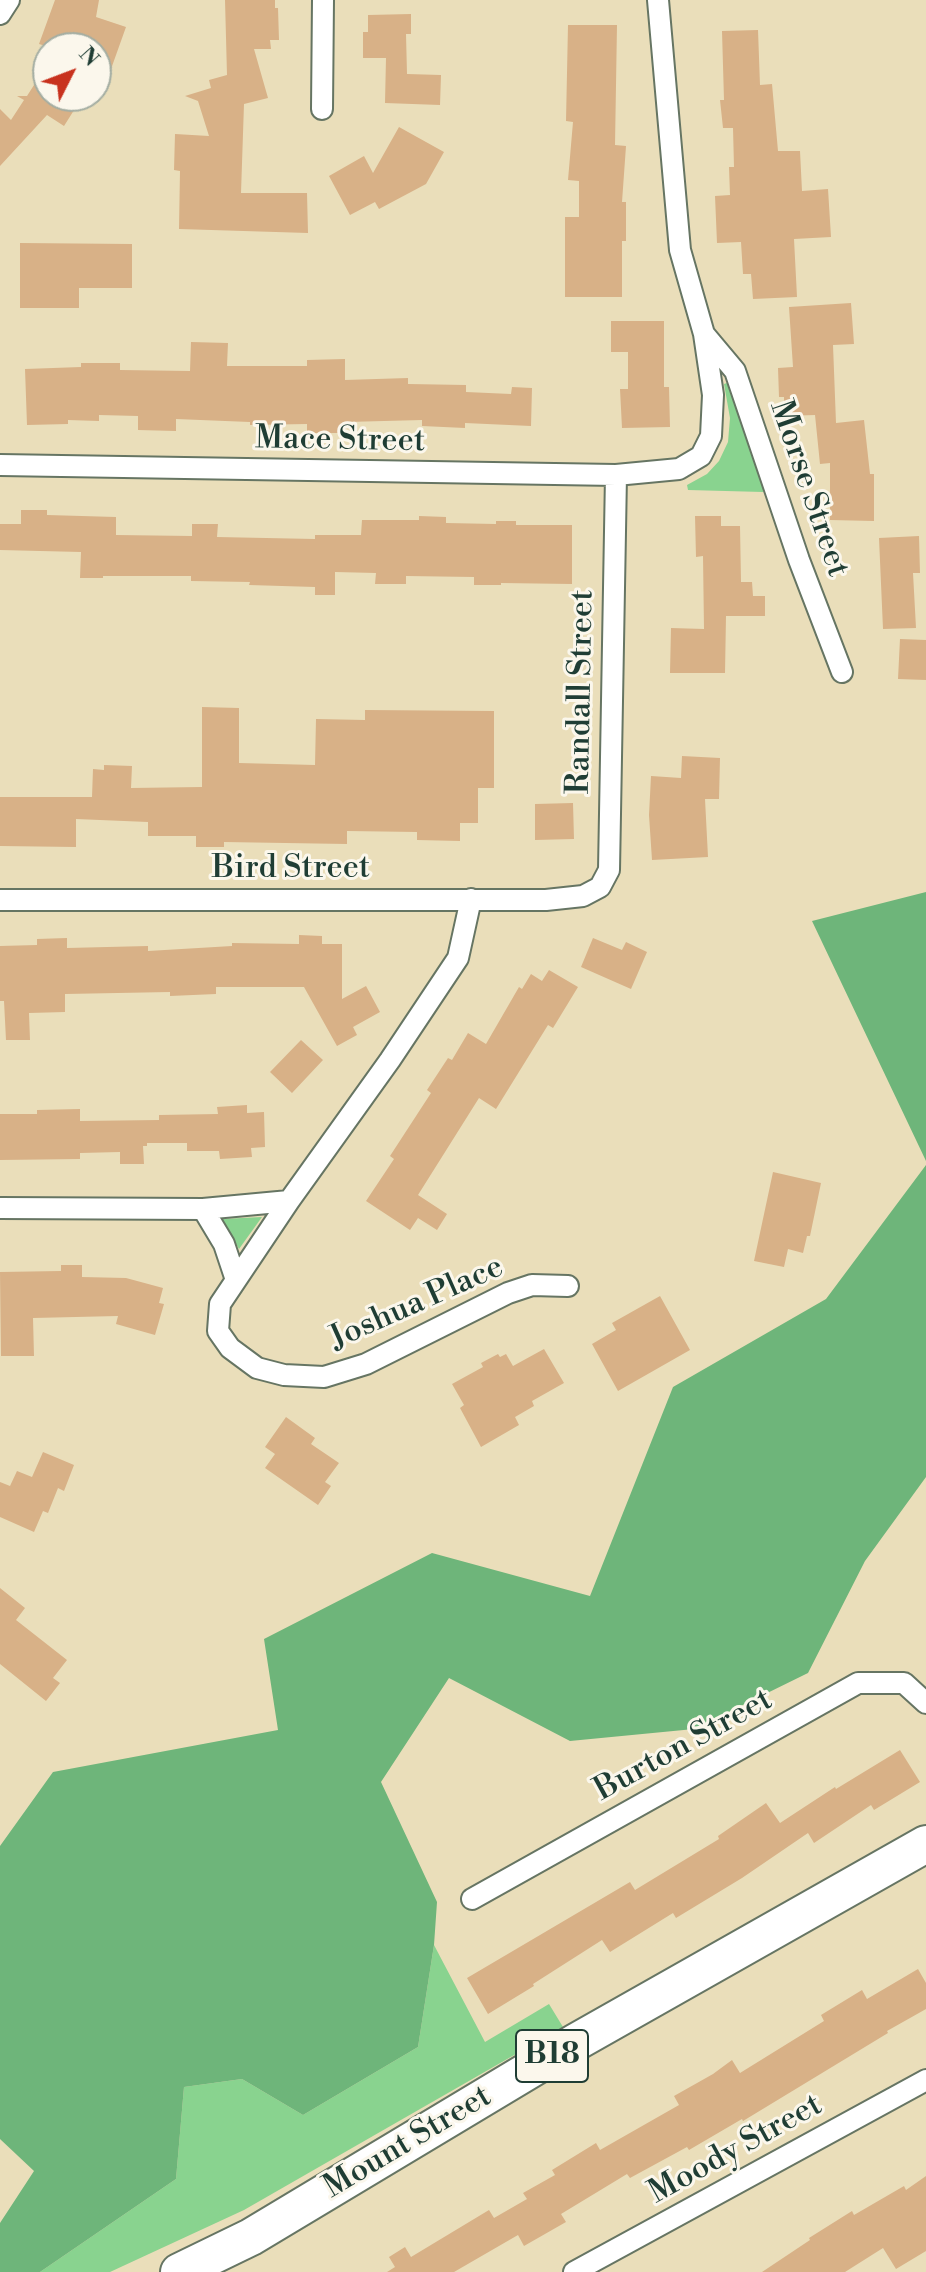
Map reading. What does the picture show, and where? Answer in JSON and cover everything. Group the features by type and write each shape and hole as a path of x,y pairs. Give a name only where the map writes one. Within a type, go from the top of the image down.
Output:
{"highway":[{"name":"Mount Street","path":"179,2272 251,2237 576,2042 926,1844"}],"street":[{"path":"0,14 9,0"},
{"path":"322,109 323,0"},
{"name":"Morse Street","path":"658,0 680,250 704,334 713,395 711,436 701,456 679,469"},
{"name":"Morse Street","path":"704,334 735,371 799,560 842,672"},
{"name":"Mace Street","path":"0,465 616,475 679,469"},
{"name":"Randall Street","path":"583,896 600,887 609,870 616,475"},
{"name":"Bird Street","path":"0,900 546,900 583,896"},
{"name":"Joshua Place","path":"471,899 458,958 220,1304 218,1331 230,1348 257,1368 284,1375 324,1377 366,1364 508,1293 532,1285 568,1286"},
{"path":"0,1208 203,1209 289,1201"},
{"path":"203,1209 224,1244 236,1280"},
{"name":"Burton Street","path":"472,1899 858,1683 904,1683 926,1703"},
{"name":"Moody Street","path":"574,2272 926,2080"}],"green space":[{"path":"730,382 765,479 763,492 688,490 687,485 707,474 719,461 728,442 730,418 724,384"},
{"path":"926,892 926,1161 812,921"},
{"path":"926,1165 926,1477 865,1561 808,1673 694,1729 570,1741 449,1678 381,1782 437,1902 434,1945 418,2047 303,2115 242,2079 184,2087 176,2179 40,2272 0,2272 0,2223 34,2171 0,2139 0,1846 53,1772 278,1730 264,1639 432,1553 590,1596 673,1387 826,1299"},
{"path":"262,1217 239,1249 222,1219"},
{"path":"434,1945 485,2042 549,2004 563,2027 244,2210 110,2272 40,2272 176,2179 184,2087 242,2079 303,2115 418,2047"}],"building":[{"path":"55,0 99,0 96,17 126,27 112,66 112,32 43,32"},
{"path":"225,0 275,0 275,8 278,8 279,40 270,40 271,49 254,49 268,98 244,104 241,193 307,193 308,233 179,229 180,171 174,170 175,134 209,136 198,101 185,96 211,88 209,80 227,75"},
{"path":"411,14 411,34 406,34 407,74 441,75 440,105 385,103 386,58 363,58 363,32 368,32 368,15"},
{"path":"568,25 617,25 615,145 626,146 622,202 626,202 626,241 622,241 622,297 565,297 565,217 579,217 579,181 568,180 573,122 566,121"},
{"path":"758,30 760,85 772,84 778,151 800,151 802,191 828,189 831,237 794,239 797,297 753,299 751,274 743,274 741,242 717,243 715,196 730,195 729,167 734,167 733,128 723,128 720,100 724,100 722,31"},
{"path":"32,88 32,112 73,112 64,126 47,115 0,166 0,109 11,120 24,100 17,96 27,96"},
{"path":"399,127 444,152 426,184 379,209 375,202 350,215 329,176 364,156 373,173"},
{"path":"20,243 132,244 132,288 79,288 79,308 20,308"},
{"path":"851,303 854,344 833,345 836,423 864,420 870,474 874,474 874,521 830,520 830,463 820,464 815,415 784,416 784,397 779,397 778,368 793,367 789,307"},
{"path":"611,321 664,321 664,387 669,387 670,427 622,428 620,389 628,389 628,352 611,352"},
{"path":"191,342 228,343 227,366 307,366 307,360 345,359 345,380 408,378 408,384 466,385 466,392 511,394 512,387 532,388 531,426 465,423 465,428 422,426 422,420 346,422 346,433 307,433 307,424 250,425 250,422 176,419 176,431 138,430 138,416 99,415 99,421 68,420 68,424 27,425 25,369 81,367 81,363 120,363 120,370 190,371"},
{"path":"21,510 47,510 47,515 116,517 116,535 192,536 192,524 218,524 217,537 315,539 315,535 361,535 362,520 419,520 419,516 446,517 446,523 496,524 496,521 516,521 516,525 572,525 572,584 474,585 474,577 406,576 406,584 375,584 376,573 335,572 335,595 315,595 315,587 191,581 191,576 80,578 81,552 0,550 0,524 21,524"},
{"path":"695,516 721,516 721,526 740,526 741,582 752,582 753,596 765,596 765,616 726,616 725,673 670,673 671,628 704,629 703,556 696,557"},
{"path":"919,536 920,573 913,573 916,628 883,629 879,538"},
{"path":"900,639 926,640 926,680 898,679"},
{"path":"202,707 239,708 239,763 315,765 316,719 365,720 365,710 494,711 494,788 478,788 478,823 460,823 460,841 417,840 417,832 347,831 347,844 224,842 224,847 196,847 196,836 148,836 148,822 76,819 76,847 0,846 0,797 92,797 93,769 104,770 104,765 132,766 131,788 202,787"},
{"path":"682,756 720,758 719,799 705,799 708,857 652,860 649,815 651,776 681,778"},
{"path":"573,803 574,839 535,840 535,804"},
{"path":"299,935 322,936 322,944 342,944 342,999 366,986 380,1012 353,1027 357,1035 337,1046 304,987 216,987 216,994 170,996 170,992 65,994 65,1012 29,1013 30,1040 6,1040 4,1001 0,1001 0,946 37,945 37,939 67,938 67,948 148,946 148,951 232,946 232,943 299,944"},
{"path":"593,938 622,950 626,942 647,952 631,989 581,967"},
{"path":"549,970 578,987 553,1028 548,1025 496,1109 479,1098 418,1195 447,1214 437,1230 418,1218 410,1230 366,1201 394,1159 390,1156 431,1093 427,1090 448,1058 452,1060 468,1033 486,1044 519,987 522,989 531,974 542,981"},
{"path":"301,1040 323,1060 292,1093 270,1072"},
{"path":"247,1105 247,1113 264,1112 265,1147 251,1148 252,1157 220,1159 219,1151 187,1151 187,1143 147,1143 143,1146 144,1164 120,1164 120,1152 80,1153 80,1159 0,1160 0,1114 80,1109 80,1121 159,1120 159,1115 218,1114 217,1107"},
{"path":"773,1172 821,1183 810,1236 807,1236 803,1253 788,1249 784,1267 754,1261"},
{"path":"61,1265 82,1265 82,1277 126,1278 163,1288 159,1303 164,1304 155,1335 116,1324 118,1316 33,1318 34,1356 1,1356 0,1272 61,1271"},
{"path":"660,1296 690,1350 618,1391 592,1344 616,1330 612,1323"},
{"path":"544,1349 564,1383 532,1401 534,1406 515,1417 519,1425 481,1447 460,1408 464,1405 452,1384 483,1367 481,1363 498,1354 500,1357 506,1354 513,1366"},
{"path":"286,1417 315,1438 311,1444 339,1463 325,1482 331,1486 318,1505 265,1468 275,1454 265,1447"},
{"path":"43,1452 74,1465 64,1491 58,1488 48,1513 43,1511 34,1532 0,1517 0,1482 10,1486 17,1471 32,1477"},
{"path":"0,1588 25,1608 16,1620 67,1660 53,1678 60,1683 46,1701 0,1664"},
{"path":"900,1750 920,1782 874,1810 871,1805 814,1843 808,1833 676,1918 673,1913 610,1952 602,1940 488,2014 467,1978 630,1882 635,1890 719,1839 718,1836 766,1803 780,1823"},
{"path":"918,1969 926,1983 926,2009 743,2121 630,2178 627,2174 561,2214 566,2222 524,2246 518,2235 454,2272 387,2272 395,2267 389,2257 405,2247 411,2257 489,2210 494,2218 527,2199 523,2193 555,2175 552,2170 596,2143 600,2150 679,2105 674,2096 732,2060 740,2073 824,2021 821,2015 862,1990 867,1999"},
{"path":"926,2176 926,2251 896,2269 883,2248 845,2272 762,2272 852,2211 854,2215 904,2186 906,2190"}]}
